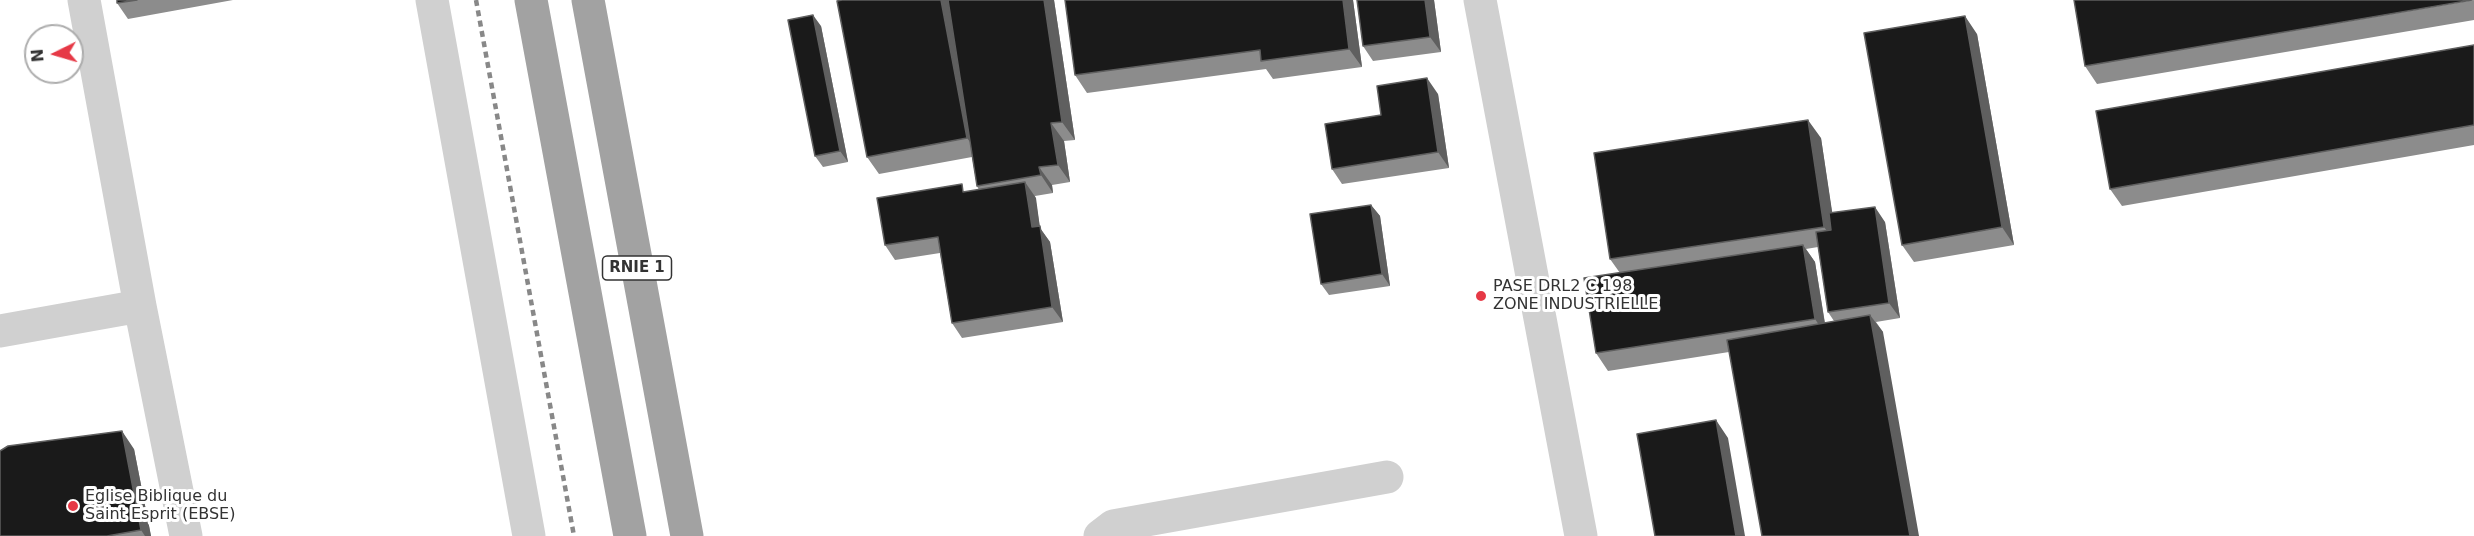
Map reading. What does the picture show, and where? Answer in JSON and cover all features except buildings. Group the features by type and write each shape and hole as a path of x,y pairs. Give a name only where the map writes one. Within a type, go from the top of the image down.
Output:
{"highway":[{"name":"RNIE 1","path":"531,0 630,536"},
{"name":"RNIE 1","path":"588,0 687,536"}],"street":[{"path":"84,0 140,306 186,536"},
{"path":"432,0 529,536"},
{"path":"1480,0 1581,536"},
{"path":"0,330 140,306"},
{"path":"1100,536 1113,526 1387,477"}],"railway":[{"path":"476,0 574,536"}],"place":[{"name":"PASE DRL2 C 198 ZONE INDUSTRIELLE","path":"1481,296"},
{"name":"Eglise Biblique du Saint Esprit (EBSE)","path":"73,506"}]}
